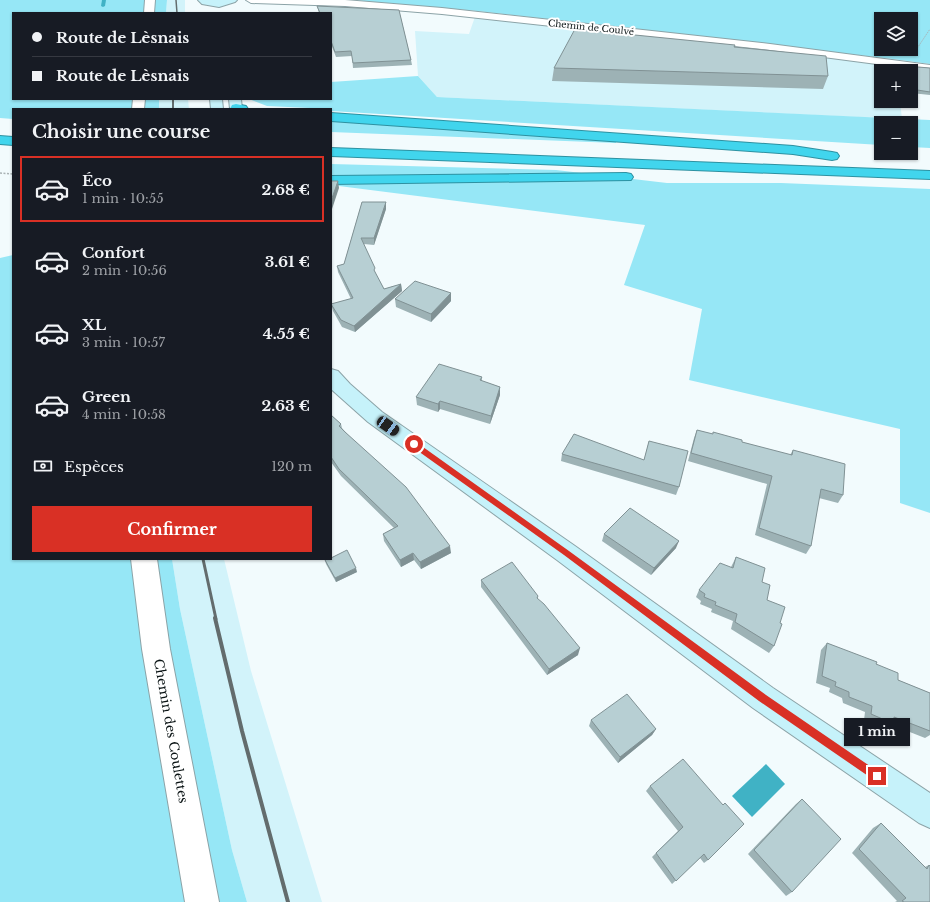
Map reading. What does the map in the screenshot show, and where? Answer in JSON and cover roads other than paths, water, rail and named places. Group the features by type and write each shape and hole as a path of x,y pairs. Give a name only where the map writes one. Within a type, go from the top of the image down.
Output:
{"highway":[{"path":"332,117 793,150 832,156"},
{"path":"0,140 12,141"},
{"path":"570,147 847,157"},
{"path":"332,152 930,175"},
{"path":"332,180 748,177 930,182"}],"street":[{"path":"149,12 150,0"},
{"path":"209,6 223,8 232,0"},
{"name":"Chemin de Coulvé","path":"251,0 345,3 457,13 907,64 930,68"},
{"path":"332,377 343,389 375,417 566,553 762,698 930,812"},
{"name":"Chemin des Coulettes","path":"144,560 156,649 202,902"}],"waterway":[{"path":"103,6 104,0"}],"railway":[{"path":"176,0 177,12"},
{"path":"173,100 173,108"},
{"path":"203,560 216,619"},
{"path":"215,618 242,731 288,902"}]}
